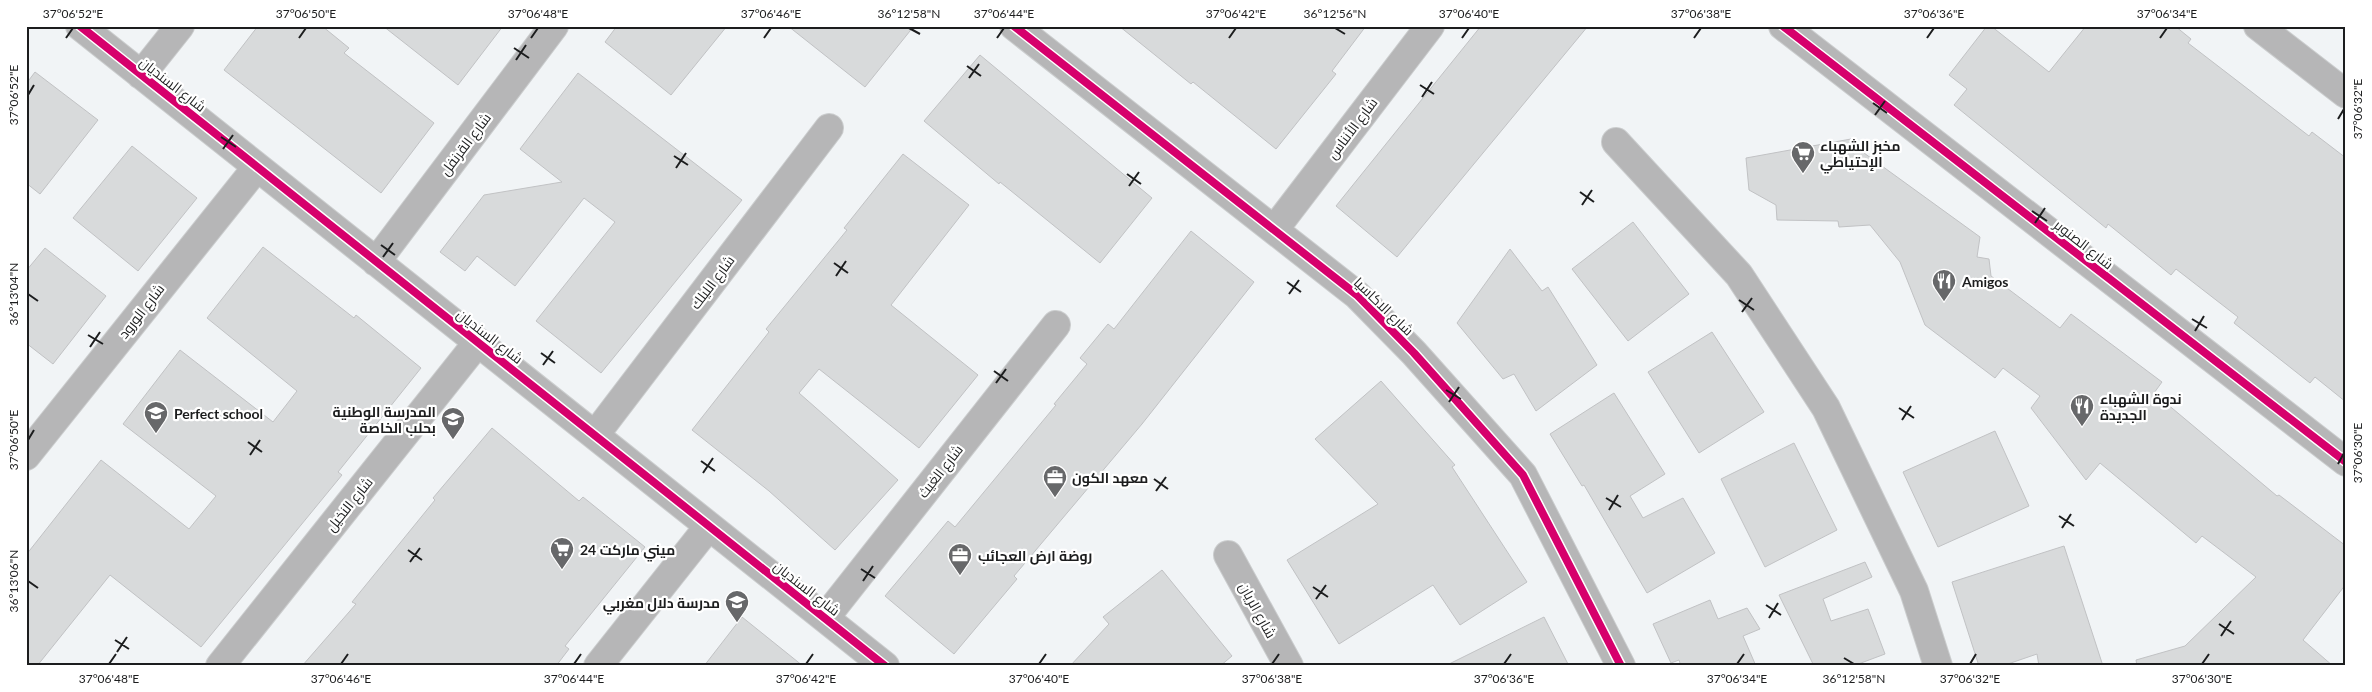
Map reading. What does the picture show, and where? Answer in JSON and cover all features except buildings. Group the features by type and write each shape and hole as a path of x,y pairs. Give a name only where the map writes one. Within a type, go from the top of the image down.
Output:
{"street":[{"name":"شارع السنديان","path":"80,26 885,666"},
{"path":"141,75 180,26"},
{"name":"شارع القرنفل","path":"376,262 554,26"},
{"name":"شارع الأنناس","path":"1274,230 1430,26"},
{"name":"شارع الصنوبر","path":"1783,26 2346,462"},
{"path":"2258,26 2346,94"},
{"name":"شارع الاكاسيا","path":"1032,32 1274,230 1357,295 1414,353 1523,475 1621,666"},
{"name":"شارع الليلك","path":"595,435 830,128"},
{"path":"1616,142 1739,275 1826,408 1914,591 1938,666"},
{"name":"شارع الورود","path":"26,456 256,167"},
{"name":"شارع الغيث","path":"825,618 1056,325"},
{"name":"شارع النخيل","path":"220,666 478,342"},
{"path":"598,666 709,526"},
{"name":"شارع الريان","path":"1228,555 1289,666"}],"cycle path":[{"path":"80,26 885,666"},
{"path":"1014,26 1357,295 1414,353 1523,475 1621,666"},
{"path":"1783,26 2346,462"}],"place":[{"name":"مخبز الشهباء الإحتياطي","path":"1803,174"},
{"name":"Amigos","path":"1944,302"},
{"name":"ندوة الشهباء الجديدة","path":"2082,427"},
{"name":"Perfect school","path":"156,434"},
{"name":"المدرسة الوطنية بحلب الخاصة","path":"453,440"},
{"name":"معهد الكون","path":"1055,498"},
{"name":"ميني ماركت 24","path":"562,570"},
{"name":"روضة ارض العجائب","path":"960,576"},
{"name":"مدرسة دلال مغربي","path":"737,623"}]}
